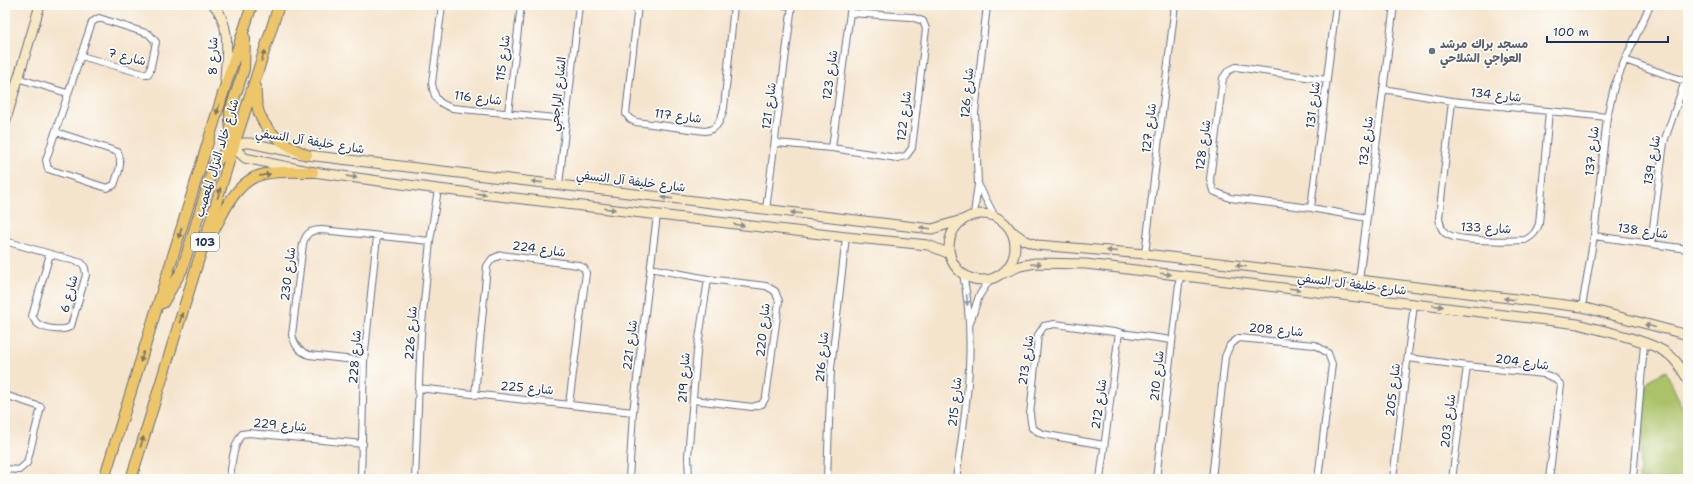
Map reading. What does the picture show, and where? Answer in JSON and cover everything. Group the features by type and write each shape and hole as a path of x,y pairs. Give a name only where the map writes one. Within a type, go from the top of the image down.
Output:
{"main road":[{"name":"شارع خالد النزال المعصب","path":"104,479 252,5"},
{"name":"شارع خالد النزال المعصب","path":"131,479 233,147 279,5"},
{"path":"156,313 182,270 214,165 223,154 233,147 230,111 244,69 246,22"},
{"path":"256,78 255,96 259,113 267,129 280,142 307,155"},
{"path":"200,257 231,200 242,185 255,176 270,173 313,172"}],"street":[{"path":"5,123 17,78 40,5"},
{"name":"شارع 8","path":"214,5 223,17 227,36 225,88"},
{"name":"شارع 116","path":"442,5 432,83 433,93 442,104 452,108 566,119"},
{"name":"شارع 115","path":"508,113 521,5"},
{"name":"الشارع الراجحي","path":"559,185 579,5"},
{"name":"شارع 117","path":"638,5 626,114 630,119 636,122 705,131 716,127 721,119 724,108 734,5"},
{"path":"784,5 792,5"},
{"name":"شارع 121","path":"766,210 776,143 792,5"},
{"name":"شارع 123","path":"832,148 851,5"},
{"name":"شارع 126","path":"974,214 978,184 975,113 987,5"},
{"name":"شارع 127","path":"1145,254 1175,5"},
{"name":"شارع 131","path":"1311,208 1336,5"},
{"name":"شارع 132","path":"1359,280 1394,5"},
{"name":"شارع 137","path":"1582,307 1594,236 1607,117 1614,87 1650,5"},
{"name":"شارع 122","path":"776,143 832,148 897,158 906,156 912,148 926,28 924,21 911,17 850,13"},
{"name":"شارع 7","path":"56,132 118,152 121,164 114,185 107,188 48,169 46,160 67,93 92,22 99,18 149,34 156,42 150,71 148,74 81,56"},
{"path":"1625,60 1686,82"},
{"name":"شارع 128","path":"1327,80 1236,67 1228,71 1224,78 1210,179 1213,191 1230,198 1311,208 1367,218"},
{"path":"17,78 67,93"},
{"name":"شارع 139","path":"1651,244 1664,142 1686,82"},
{"name":"شارع 134","path":"1383,89 1452,101 1607,117"},
{"name":"شارع 133","path":"1452,101 1439,218 1441,228 1447,234 1465,239 1525,240 1532,236 1536,231 1538,224 1549,111"},
{"name":"شارع خليفة آل النسفي","path":"233,147 244,143 250,143 307,155 932,229 962,220"},
{"path":"233,147 245,158 313,172 438,189 657,215 928,245 950,254"},
{"name":"شارع 126","path":"978,184 994,215"},
{"name":"شارع 226","path":"415,479 421,334 430,241 438,189"},
{"path":"984,213 994,215 1005,222 1013,232 1016,244 1014,256 1009,267 999,275 990,279 976,280 963,274 954,266 950,254 949,244 951,235 956,226 962,220 974,214 984,213"},
{"name":"شارع 221","path":"629,479 633,412 657,215"},
{"name":"شارع 230","path":"364,361 309,355 302,352 295,345 292,335 303,244 306,235 313,230 322,230 430,241"},
{"name":"شارع خليفة آل النسفي","path":"1013,232 1024,240 1037,245 1145,254 1582,307 1688,335"},
{"name":"شارع 228","path":"361,479 364,361 377,236"},
{"name":"شارع 138","path":"1594,236 1688,249"},
{"name":"شارع 216","path":"827,479 831,368 846,237"},
{"name":"شارع 6","path":"5,241 82,263 85,268 86,275 71,326 63,330 39,325 35,322 32,316 50,254"},
{"name":"شارع 224","path":"475,394 487,266 492,258 500,255 584,268 586,273 569,404"},
{"name":"شارع خليفة آل النسفي","path":"999,275 1020,266 1035,263 1086,264 1578,324 1655,347 1669,354 1678,363 1688,380"},
{"name":"شارع 220","path":"650,268 766,286 775,291 779,301 766,397 762,404 752,407 694,400"},
{"path":"1265,286 1265,274 1268,269"},
{"name":"شارع 215","path":"956,479 969,371 967,292 963,274"},
{"name":"شارع 210","path":"1156,479 1180,275"},
{"name":"شارع 219","path":"689,479 688,456 697,352 708,278"},
{"name":"شارع 215","path":"969,327 979,296 990,279"},
{"path":"1524,317 1531,312 1530,303 1526,301"},
{"name":"شارع 205","path":"1393,479 1414,304"},
{"name":"شارع 213","path":"1104,444 1042,434 1032,428 1030,415 1038,335 1044,326 1055,324 1172,340"},
{"name":"شارع 212","path":"1100,479 1119,332"},
{"name":"شارع 208","path":"1212,479 1225,357 1230,345 1239,338 1315,345 1328,353 1332,364 1318,479"},
{"path":"1633,479 1644,344"},
{"name":"شارع 204","path":"1408,358 1544,374 1554,378 1561,385 1549,479"},
{"path":"1688,365 1688,380"},
{"name":"شارع 203","path":"1452,479 1467,366"},
{"name":"شارع 225","path":"418,388 633,412"},
{"path":"5,395 41,407 27,463 19,470 5,468"},
{"name":"شارع 229","path":"230,479 233,452 237,441 242,434 249,433 363,444"}],"green space":[{"path":"1666,371 1688,420 1688,467 1685,479 1639,479 1646,385 1650,379"}],"place":[{"name":"مسجد براك مرشد العواجي الشلاحي","path":"1432,51"}]}
